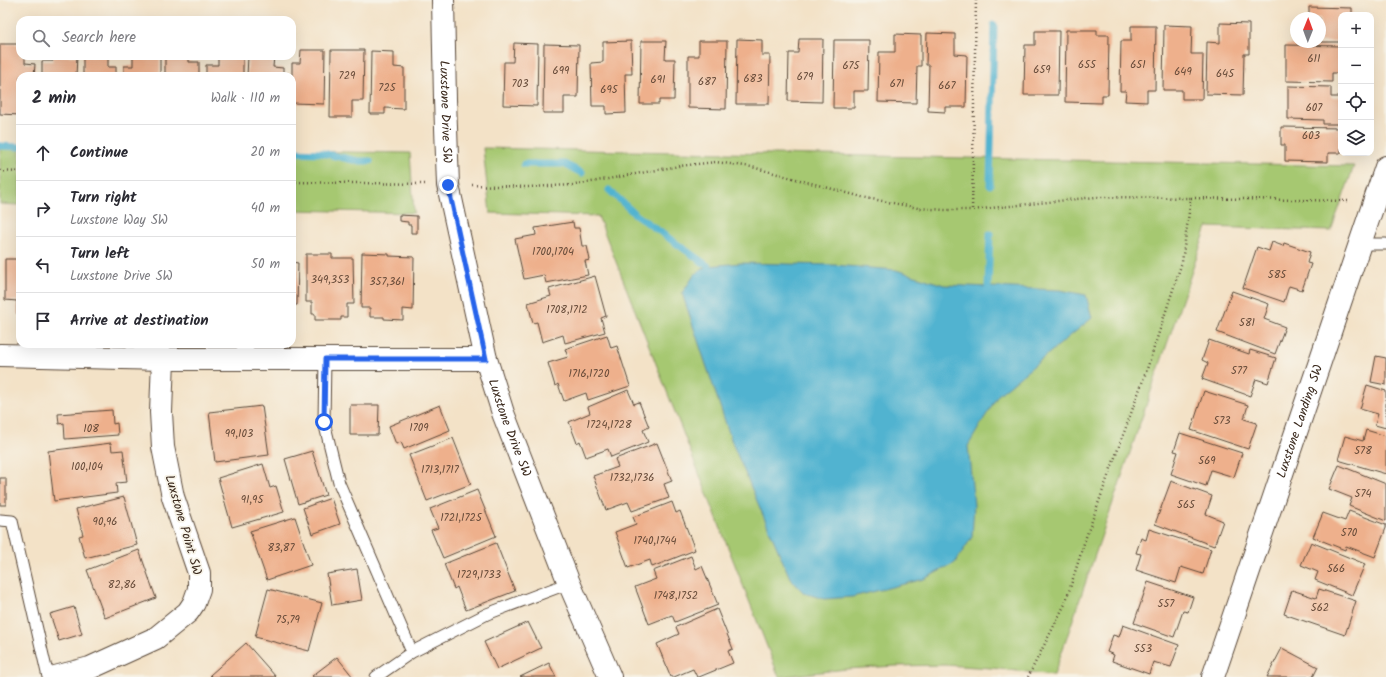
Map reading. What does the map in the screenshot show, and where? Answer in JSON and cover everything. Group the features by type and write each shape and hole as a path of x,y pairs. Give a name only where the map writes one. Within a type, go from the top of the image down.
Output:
{"street":[{"name":"Luxstone Drive SW","path":"443,0 448,185 486,359 503,413 568,583 610,677"},
{"name":"Luxstone Landing SW","path":"1213,677 1386,167"},
{"path":"0,355 163,359 486,359"},
{"name":"Luxstone Point SW","path":"55,677 90,668 156,638 188,612 194,603 199,589 199,572 173,497 163,447 161,412 163,359"}],"lane":[{"path":"1360,244 1386,244"},
{"path":"325,359 324,422 339,483 412,652"},
{"path":"0,520 12,521 48,677"},
{"path":"376,677 412,652 487,614 568,583"}],"path":[{"path":"972,210 976,0"},
{"path":"296,182 526,187 575,185 679,166 716,162 752,167 862,197 918,208 945,210 972,210 1096,197 1375,202"},
{"path":"0,171 16,172"},
{"path":"1028,677 1065,604 1086,537 1146,372 1182,262 1191,198"}],"green space":[{"path":"0,145 16,145 16,205 0,204"},
{"path":"483,148 1354,166 1331,231 1207,227 1054,675 991,668 945,665 846,669 779,677 598,216 490,213"},
{"path":"296,151 410,153 414,213 296,210"}],"water":[{"path":"741,263 834,265 896,270 944,285 1060,290 1086,295 1092,318 998,395 968,446 974,505 972,537 955,563 924,579 852,597 824,599 804,593 790,578 733,445 682,293 695,274 708,266"}],"building":[{"path":"1309,7 1352,8 1352,12 1338,12 1338,42 1326,42 1326,12 1309,12"},
{"path":"1220,23 1249,24 1249,54 1244,54 1243,95 1206,94 1207,42 1220,43"},
{"path":"1164,25 1192,26 1191,54 1203,54 1202,99 1182,99 1182,90 1163,90"},
{"path":"1131,26 1156,26 1155,90 1147,90 1147,102 1125,101 1126,91 1120,91 1121,41 1131,41"},
{"path":"1066,30 1097,30 1097,35 1109,35 1108,95 1102,95 1102,103 1065,102"},
{"path":"1035,31 1059,31 1058,95 1024,95 1025,45 1035,45"},
{"path":"927,33 955,34 955,54 967,55 966,107 945,107 945,112 928,111 929,65 926,65"},
{"path":"895,34 921,35 921,66 917,66 916,103 878,102 879,52 895,52"},
{"path":"737,39 762,40 762,55 770,55 769,104 736,104"},
{"path":"799,39 823,39 822,102 788,101 789,53 798,53"},
{"path":"834,40 869,40 868,91 854,91 854,108 833,108"},
{"path":"631,41 632,74 625,74 626,113 606,114 606,106 592,106 591,63 603,62 603,42"},
{"path":"641,41 666,41 665,59 675,59 674,100 659,100 659,104 640,104"},
{"path":"699,41 727,41 726,109 688,108 688,56 699,56"},
{"path":"514,43 538,44 537,106 503,105 504,62 513,62"},
{"path":"0,44 16,44 16,60 25,60 25,63 35,64 34,72 16,72 16,115 0,114"},
{"path":"544,44 579,45 578,97 564,97 564,113 543,113"},
{"path":"1286,45 1290,45 1290,48 1326,48 1326,46 1338,46 1338,73 1332,73 1332,82 1286,81"},
{"path":"301,50 325,50 324,104 296,103 296,72 292,72 292,63 300,63"},
{"path":"331,50 364,50 363,101 352,101 352,117 330,117"},
{"path":"371,51 394,52 394,67 404,68 404,109 385,108 385,114 370,114"},
{"path":"77,60 76,72 42,72 42,61"},
{"path":"83,60 108,60 108,67 116,67 116,72 83,72"},
{"path":"133,60 160,60 160,72 124,72 124,66 133,66"},
{"path":"165,60 189,60 189,62 199,62 199,72 165,72"},
{"path":"218,60 243,60 243,72 206,72 206,65 218,65"},
{"path":"248,60 274,60 273,67 283,68 283,72 247,72"},
{"path":"1288,86 1331,87 1331,97 1338,97 1338,124 1323,124 1323,120 1288,119"},
{"path":"1281,127 1338,128 1338,153 1328,153 1328,162 1285,161 1285,145 1281,145"},
{"path":"399,215 417,216 417,233 411,233 411,225 408,225 408,222 399,221"},
{"path":"573,222 574,228 579,228 582,246 587,246 590,260 585,261 588,275 546,283 544,275 524,279 515,239 536,235 535,228"},
{"path":"1272,242 1283,246 1284,243 1310,252 1307,263 1311,264 1302,290 1289,286 1284,302 1243,288 1257,247 1269,251"},
{"path":"362,253 414,257 413,310 403,309 403,320 384,319 384,317 370,317 370,308 361,308"},
{"path":"306,254 332,254 332,258 353,258 354,304 347,304 347,317 341,317 341,320 315,320 315,314 312,314 312,302 306,302"},
{"path":"5,259 16,259 16,301 5,300"},
{"path":"296,263 298,263 296,305"},
{"path":"595,276 606,316 601,318 605,332 565,343 563,335 542,342 537,322 533,323 528,303 551,296 549,289"},
{"path":"1232,291 1269,304 1264,319 1285,327 1275,354 1217,332"},
{"path":"607,335 611,348 617,346 630,386 588,400 586,393 564,401 558,384 555,386 548,363 568,357 565,349"},
{"path":"1209,340 1249,354 1250,350 1276,358 1268,383 1256,379 1250,396 1202,379 1208,363 1202,360"},
{"path":"1376,356 1386,358 1386,385 1371,382"},
{"path":"1367,385 1386,391 1386,428 1375,425 1378,414 1360,409"},
{"path":"628,390 634,404 639,402 649,427 643,430 648,442 611,457 608,449 586,457 580,441 577,443 569,422 590,413 588,407"},
{"path":"1204,391 1248,405 1244,419 1257,423 1248,449 1191,430"},
{"path":"350,405 379,405 378,435 350,435"},
{"path":"440,405 450,430 404,449 401,442 396,444 389,426"},
{"path":"262,406 269,455 215,462 209,412"},
{"path":"112,410 113,424 117,423 118,435 65,439 64,423 59,424 58,414"},
{"path":"1366,430 1386,436 1386,474 1338,460 1345,436 1363,441"},
{"path":"1180,433 1242,453 1234,477 1211,470 1206,486 1171,474 1178,452 1174,451"},
{"path":"453,438 471,484 427,501 409,455"},
{"path":"111,443 112,451 123,450 127,482 116,483 117,493 54,501 48,451"},
{"path":"657,443 672,481 664,484 669,498 632,511 628,502 606,510 593,476 618,467 615,459"},
{"path":"312,451 326,495 298,504 285,459"},
{"path":"263,464 270,488 276,486 284,512 232,527 218,478"},
{"path":"1339,465 1386,484 1386,521 1349,506 1352,498 1329,489"},
{"path":"0,478 6,478 6,505 0,505"},
{"path":"1171,481 1212,496 1206,514 1223,521 1214,546 1155,524"},
{"path":"477,490 496,536 443,558 431,530 438,528 430,509"},
{"path":"124,497 137,545 85,558 79,536 83,535 76,509"},
{"path":"331,498 340,524 312,534 303,508"},
{"path":"672,502 676,513 680,511 695,550 652,567 650,560 628,568 615,532 636,524 633,517"},
{"path":"1349,511 1386,525 1375,557 1346,546 1345,550 1313,537 1323,513 1345,521"},
{"path":"295,517 311,565 267,580 250,531"},
{"path":"1149,529 1211,549 1203,574 1181,567 1176,583 1136,570 1141,554 1136,553 1141,538 1146,540"},
{"path":"1311,542 1365,564 1352,595 1315,580 1318,572 1301,565"},
{"path":"496,543 515,591 466,610 457,587 454,589 444,564"},
{"path":"139,550 156,598 105,618 87,570"},
{"path":"691,556 696,569 702,566 718,605 675,622 672,615 649,624 635,587 656,579 653,571"},
{"path":"357,569 362,600 332,605 327,574"},
{"path":"1148,582 1193,597 1188,612 1183,611 1174,637 1134,623"},
{"path":"268,589 322,603 309,651 255,637"},
{"path":"1319,589 1356,601 1345,635 1284,614 1292,590 1316,598"},
{"path":"74,607 82,634 59,641 50,614"},
{"path":"717,609 733,649 728,651 733,663 699,677 697,677 693,669 671,677 657,644 679,634 676,627"},
{"path":"528,622 541,648 497,669 484,642"},
{"path":"1123,625 1179,645 1171,667 1153,662 1149,674 1112,661 1114,655 1107,652 1113,635 1119,637"},
{"path":"246,643 276,677 212,677 210,675"},
{"path":"1282,648 1318,667 1313,677 1267,677"},
{"path":"337,657 353,677 312,676"},
{"path":"549,663 556,677 520,677"}],"waterway":[{"path":"990,185 994,25"},
{"path":"0,146 16,147"},
{"path":"296,152 322,153 358,161 370,161"},
{"path":"524,164 564,164 582,173"},
{"path":"609,190 635,214 708,266"},
{"path":"988,287 990,234"}],"route":[{"path":"324,422 325,359 486,359 448,185"}]}
